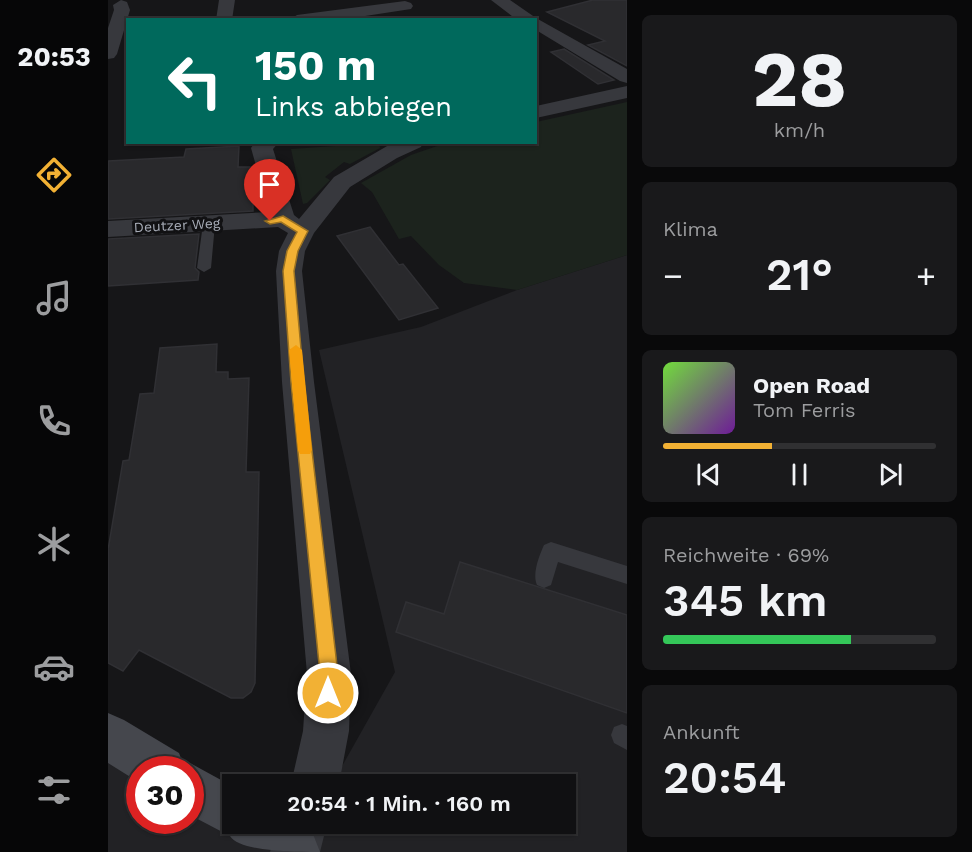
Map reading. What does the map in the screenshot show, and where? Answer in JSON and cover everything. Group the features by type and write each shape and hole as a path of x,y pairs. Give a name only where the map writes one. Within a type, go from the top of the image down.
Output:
{"main road":[{"path":"108,736 140,756"},
{"path":"204,796 222,807"},
{"path":"265,834 295,852"}],"street":[{"path":"224,18 227,0"},
{"path":"328,18 405,6 400,0"},
{"path":"499,0 526,18"},
{"path":"108,54 122,10 121,4"},
{"path":"537,24 627,77"},
{"path":"537,112 627,92"},
{"path":"267,144 262,148 293,225 289,271 298,382 329,674 326,731 317,774"},
{"path":"293,225 360,169 409,144"},
{"name":"Deutzer Weg","path":"108,229 209,224 293,225"},
{"path":"295,852 300,834"}],"lane":[{"path":"204,268 209,224"},
{"path":"544,579 551,551 627,575"}],"shaded area":[{"path":"627,102 627,255 517,290 464,283 439,265 411,236 399,239 372,192 361,183 411,155 443,144 537,144 537,122"},
{"path":"364,144 379,144 380,148 350,164 344,162 325,177 330,180 307,203 303,204 291,149"},
{"path":"627,255 627,852 108,852 108,736 127,756 126,834 204,834 204,795 222,807 222,834 266,834 294,851 304,834 576,834 576,774 338,774 395,672 319,350 421,327 517,290"}],"building":[{"path":"593,0 627,0 627,66 588,45 605,41 547,12"},
{"path":"564,49 614,80 598,84 551,52"},
{"path":"239,146 238,167 250,167 251,176 253,176 253,211 108,219 108,161 184,157 186,149"},
{"path":"370,227 399,265 403,264 438,308 399,320 337,236"},
{"path":"199,234 195,268 199,272 198,280 108,286 108,239"},
{"path":"217,344 216,372 228,372 228,379 249,378 246,472 259,472 255,683 251,692 243,698 231,698 139,650 123,671 108,663 108,550 123,461 129,460 140,394 154,393 160,348"},
{"path":"460,562 627,615 627,713 396,632 406,602 444,614"}],"slow traffic":[{"path":"296,350 305,450"}],"route":[{"path":"270,221 283,219 303,231 292,251 289,271 290,297 329,674 328,693"}]}
